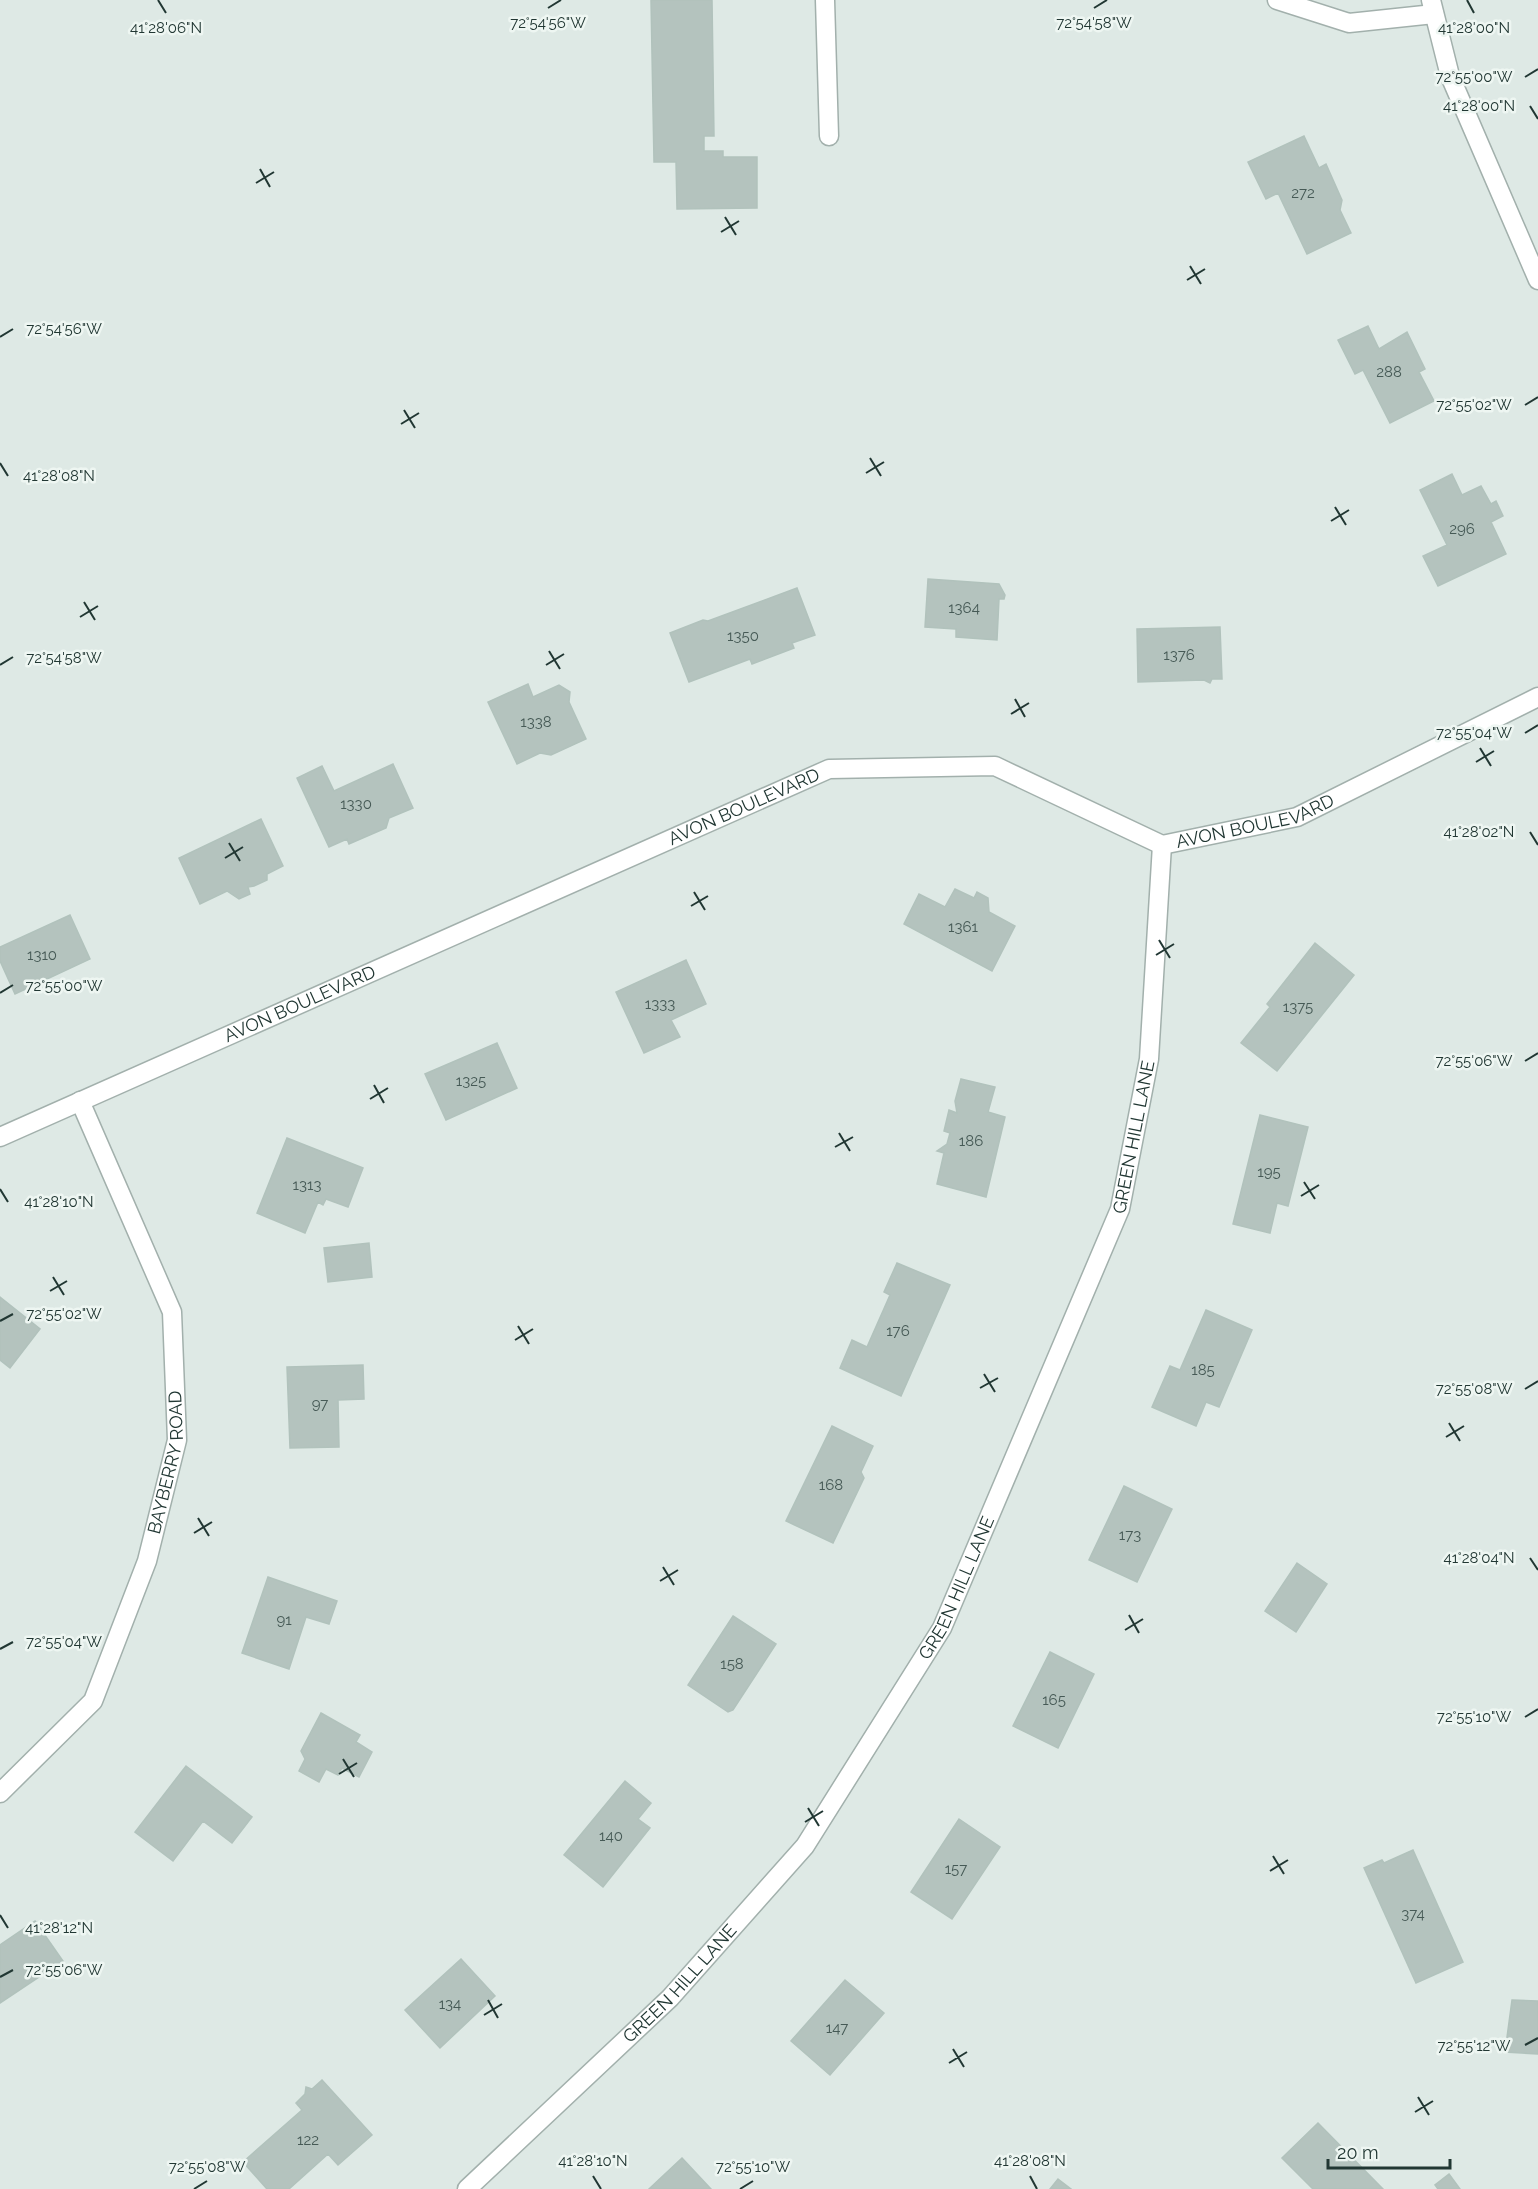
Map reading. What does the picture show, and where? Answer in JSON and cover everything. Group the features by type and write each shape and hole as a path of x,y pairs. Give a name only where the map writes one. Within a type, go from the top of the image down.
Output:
{"street":[{"path":"825,0 829,136"},
{"path":"1277,0 1349,24 1432,7 1450,76 1538,280"},
{"name":"AVON BOULEVARD","path":"0,1137 829,769 995,766 1162,845 1297,817 1538,696"},
{"name":"GREEN HILL LANE","path":"467,2189 670,1998 805,1846 942,1628 1120,1209 1149,1059 1162,845"},
{"name":"BAYBERRY ROAD","path":"0,1792 93,1701 147,1561 177,1440 172,1312 80,1101"}],"building":[{"path":"651,0 712,0 714,136 704,136 704,151 723,151 723,157 757,157 757,208 677,209 676,162 654,162"},
{"path":"1304,136 1319,168 1326,164 1342,200 1340,210 1351,233 1307,254 1278,193 1266,199 1248,162"},
{"path":"1368,326 1379,349 1407,332 1425,369 1419,372 1434,401 1390,423 1363,370 1355,374 1338,340"},
{"path":"1452,474 1462,495 1481,486 1491,504 1496,501 1503,516 1491,522 1506,554 1438,586 1423,556 1447,545 1420,490"},
{"path":"928,579 999,584 1005,595 1004,599 999,599 997,640 956,637 956,629 925,627"},
{"path":"797,588 815,635 792,643 794,648 752,664 750,659 689,682 670,633"},
{"path":"1220,627 1222,679 1212,679 1210,683 1204,680 1138,682 1137,629"},
{"path":"528,684 533,697 559,685 570,692 569,702 586,739 551,755 540,753 517,764 488,702"},
{"path":"393,764 413,808 389,818 386,828 349,844 347,839 329,847 297,778 322,766 334,791"},
{"path":"261,819 283,866 267,874 267,880 248,887 250,894 239,899 227,891 200,904 179,858"},
{"path":"955,889 974,898 977,892 988,898 989,912 1015,926 992,971 904,924 919,894 945,907"},
{"path":"70,915 90,959 15,994 0,961 0,947"},
{"path":"1315,943 1354,975 1277,1071 1241,1043 1270,1007 1267,1004"},
{"path":"686,960 706,1004 671,1020 680,1037 644,1053 616,992"},
{"path":"497,1043 517,1088 446,1120 425,1074"},
{"path":"961,1079 995,1087 988,1112 1005,1117 986,1197 937,1184 944,1153 937,1151 947,1144 950,1133 944,1131 949,1110 957,1113 955,1101"},
{"path":"1260,1115 1308,1127 1288,1206 1277,1203 1270,1233 1233,1224"},
{"path":"287,1138 363,1168 348,1207 326,1199 323,1205 318,1202 305,1233 257,1213"},
{"path":"369,1243 372,1277 328,1282 324,1248"},
{"path":"897,1263 950,1285 901,1396 840,1368 852,1340 867,1347 890,1295 884,1292"},
{"path":"0,1297 40,1329 10,1368 0,1360"},
{"path":"1206,1310 1252,1330 1219,1407 1206,1402 1196,1426 1152,1407 1170,1366 1180,1370"},
{"path":"363,1365 364,1399 338,1400 339,1447 290,1448 287,1367"},
{"path":"832,1426 873,1446 861,1472 864,1478 833,1543 786,1521"},
{"path":"1124,1486 1172,1509 1137,1582 1089,1560"},
{"path":"1297,1563 1327,1584 1296,1632 1265,1611"},
{"path":"268,1577 337,1601 329,1624 306,1617 289,1669 242,1653"},
{"path":"733,1616 776,1644 733,1710 728,1712 688,1685"},
{"path":"1050,1652 1094,1674 1058,1748 1013,1726"},
{"path":"321,1713 360,1735 356,1742 372,1752 359,1777 342,1768 338,1775 326,1769 319,1782 299,1771 305,1759 301,1751"},
{"path":"186,1766 252,1817 232,1843 203,1821 173,1861 135,1832"},
{"path":"625,1781 651,1803 638,1819 650,1828 603,1887 564,1855"},
{"path":"959,1819 1000,1847 952,1919 911,1892"},
{"path":"1413,1850 1463,1962 1416,1983 1364,1868 1382,1860 1384,1863"},
{"path":"35,1921 63,1961 0,2003 0,1945"},
{"path":"461,1959 495,1996 440,2048 405,2010"},
{"path":"845,1980 884,2013 830,2075 791,2041"},
{"path":"1512,2000 1538,2001 1538,2054 1505,2052"},
{"path":"322,2080 372,2135 338,2165 328,2154 289,2189 267,2189 243,2162 302,2110 296,2103 305,2094 306,2087 312,2089"},
{"path":"1318,2123 1383,2189 1313,2189 1282,2158"},
{"path":"682,2158 711,2189 649,2189"},
{"path":"1449,2174 1460,2189 1438,2189 1435,2185"},
{"path":"1058,2179 1071,2189 1050,2189"}]}
